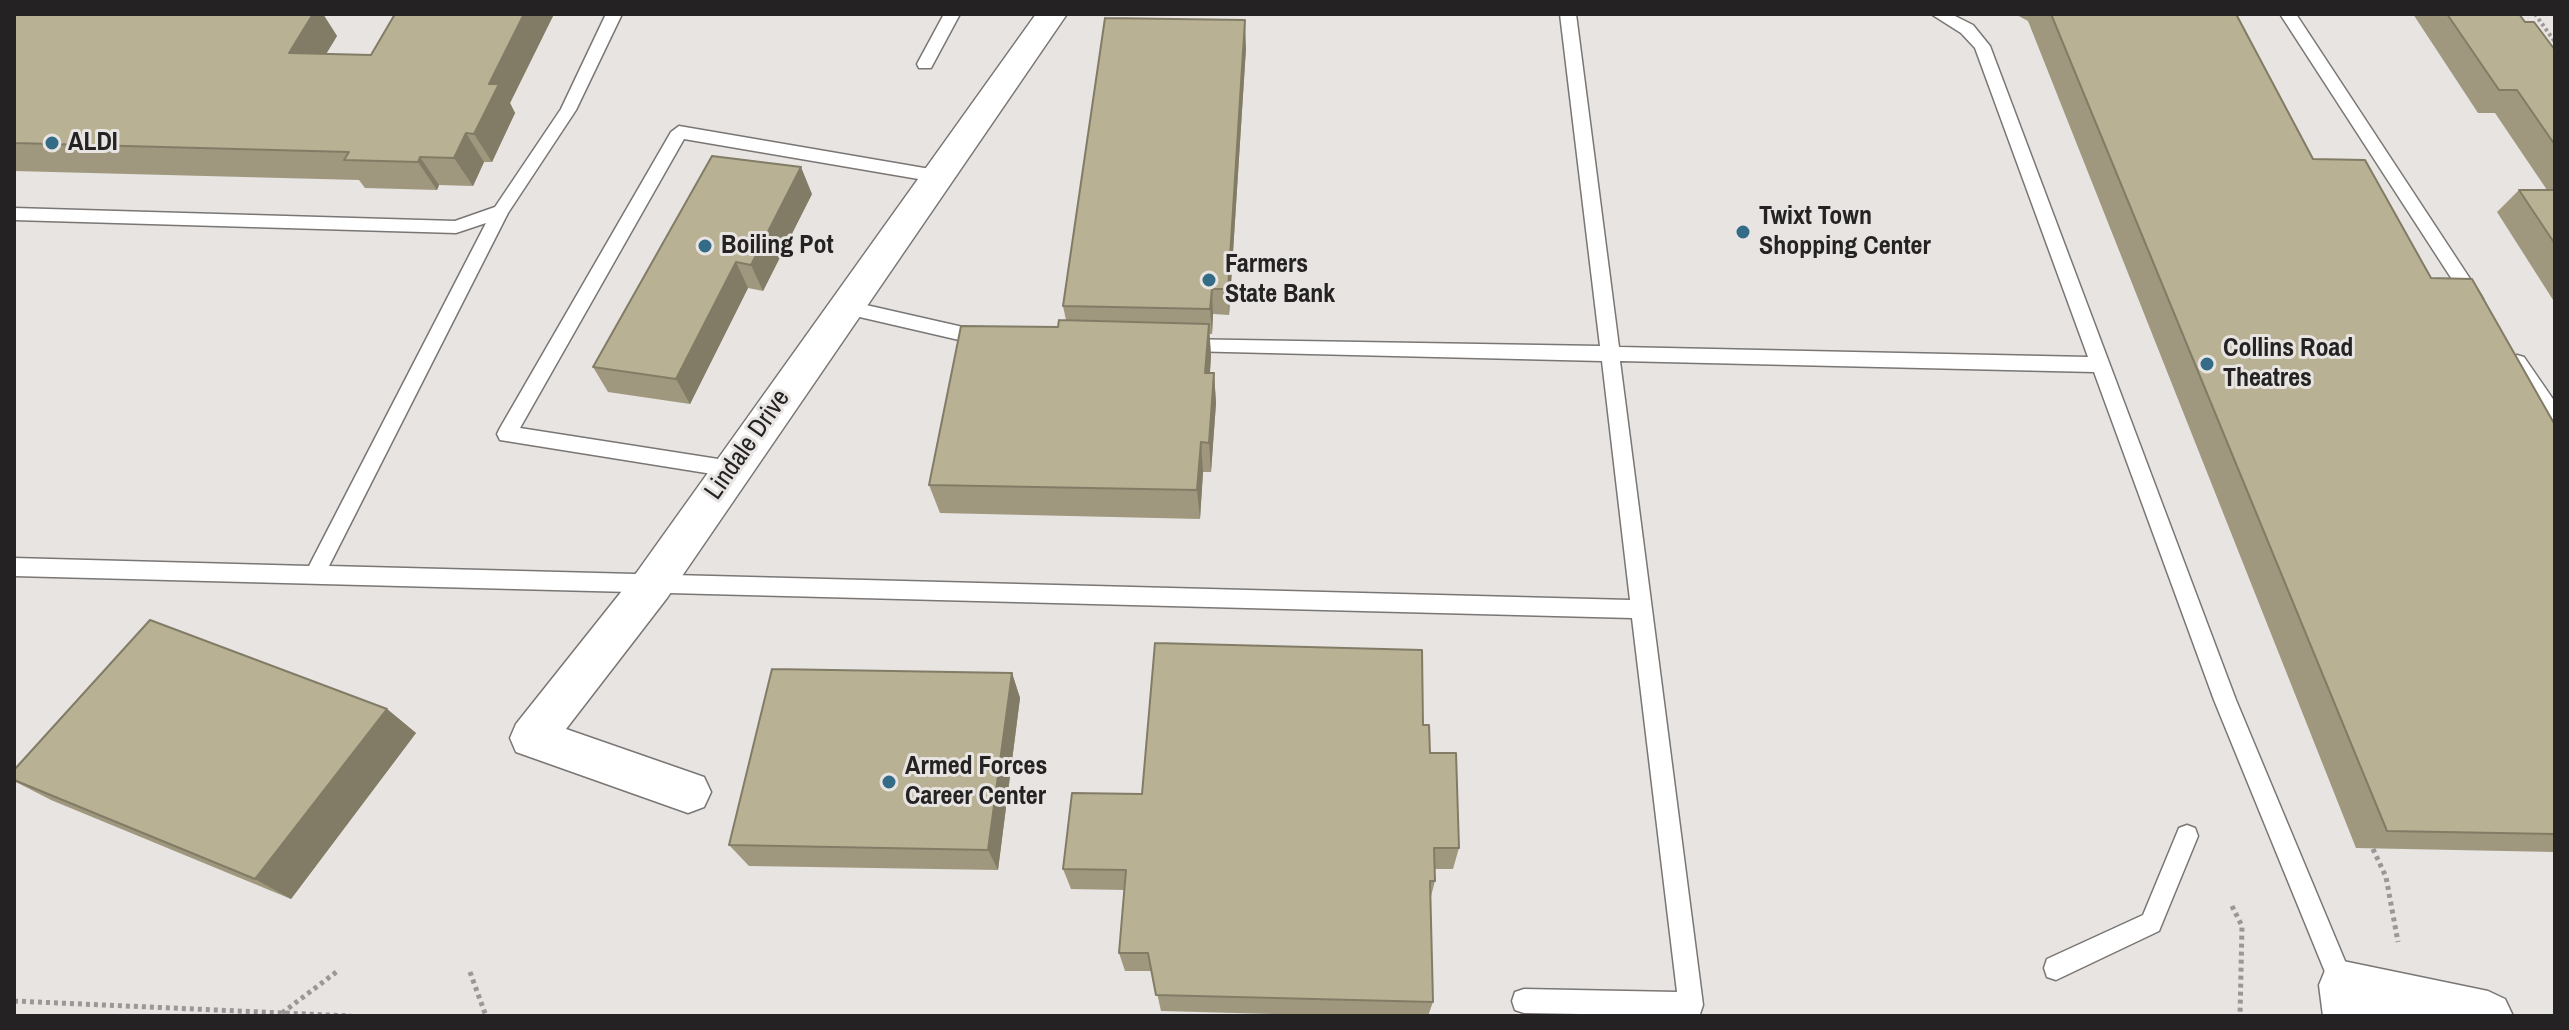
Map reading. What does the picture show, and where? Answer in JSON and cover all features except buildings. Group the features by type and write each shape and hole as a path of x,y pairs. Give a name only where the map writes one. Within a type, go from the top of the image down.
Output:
{"street":[{"name":"Lindale Drive","path":"688,792 532,738 652,585 1052,14"},
{"path":"2345,1000 2488,1016"}],"lane":[{"path":"314,576 501,211 568,110 614,14"},
{"path":"925,64 952,14"},
{"path":"1524,1001 1691,1005 1568,14"},
{"path":"1939,14 1967,29 1982,46 2225,700 2345,1000"},
{"path":"2288,14 2483,312"},
{"path":"731,469 507,434 679,132 936,176"},
{"path":"14,214 456,227 501,211"},
{"path":"844,307 978,339 1008,339"},
{"path":"1161,343 2101,365"},
{"path":"2510,352 2555,417"},
{"path":"14,567 1641,609"},
{"path":"2056,968 2151,923 2187,836"}],"path":[{"path":"2535,14 2555,42"},
{"path":"2373,849 2386,877 2398,942"},
{"path":"2232,906 2242,926 2240,1016"},
{"path":"281,1013 339,970"},
{"path":"470,972 486,1016"},
{"path":"14,1001 351,1016"}],"place":[{"name":"ALDI","path":"52,143"},
{"name":"Twixt Town Shopping Center","path":"1743,232"},
{"name":"Boiling Pot","path":"705,246"},
{"name":"Farmers State Bank","path":"1209,280"},
{"name":"Collins Road Theatres","path":"2207,364"},
{"name":"Armed Forces Career Center","path":"889,782"}]}
